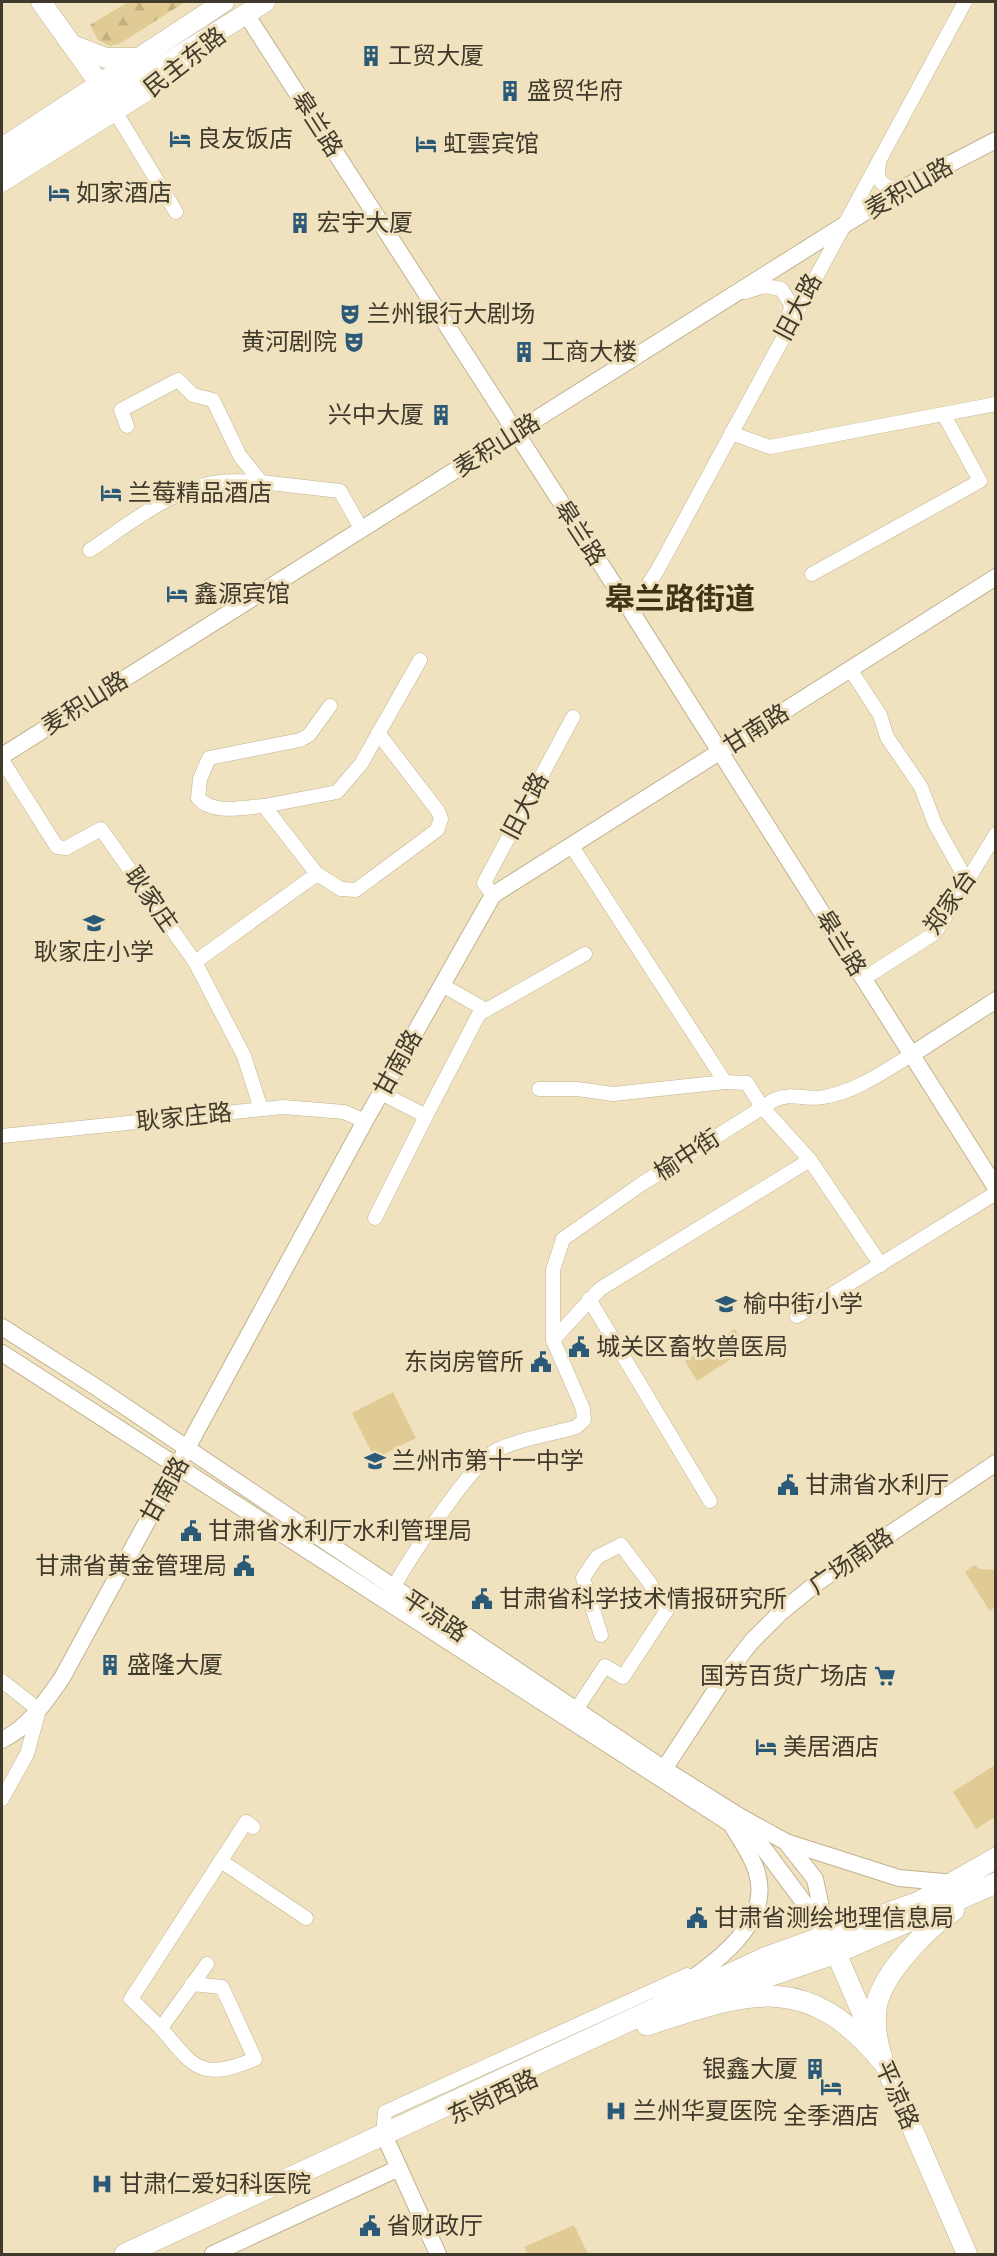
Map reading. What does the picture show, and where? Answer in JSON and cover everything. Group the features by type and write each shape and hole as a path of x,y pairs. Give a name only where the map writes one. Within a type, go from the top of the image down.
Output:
{"main road":[{"path":"41,2 65,37 75,46 108,98"},
{"name":"民主东路","path":"2,148 108,98 136,58 224,2"},
{"name":"民主东路","path":"2,166 242,8 267,2"},
{"path":"75,46 106,58 136,58"},
{"path":"831,1944 955,1884 996,1858"},
{"path":"831,1944 992,1885"},
{"path":"883,2062 875,2025 882,1991 907,1954 942,1918 992,1885"},
{"name":"东岗西路","path":"156,2254 386,2140 645,2019 727,1989 831,1944"},
{"name":"平凉路","path":"831,1944 967,2254"},
{"path":"645,2019 730,2000 765,1995 790,1997 809,2001 830,2014 865,2043 883,2062"},
{"name":"东岗西路","path":"125,2254 386,2140"}],"street":[{"name":"旧大路","path":"631,612 657,571 841,227 965,2"},
{"name":"皋兰路","path":"242,8 631,612 996,1188"},
{"path":"108,98 176,212"},
{"name":"民主东路","path":"2,185 108,98"},
{"name":"麦积山路","path":"2,758 841,227 996,140"},
{"path":"884,150 877,173 884,186 900,187 932,174"},
{"path":"724,302 757,288 773,286 781,289 791,304 791,311 781,339"},
{"path":"127,426 121,410 178,380 193,395 213,400 240,456 261,482"},
{"path":"731,433 770,447 996,404"},
{"path":"812,574 980,481 944,415"},
{"path":"90,550 160,503 220,482 261,482 340,491 362,530"},
{"name":"甘南路","path":"2,1740 15,1733 39,1710 62,1678 365,1121 493,895 996,576"},
{"path":"330,706 309,735 300,740 209,758 200,779 198,798 204,805 213,808 264,807 337,792 361,764 420,660"},
{"path":"850,669 880,715 887,737 921,787 935,825 967,881"},
{"name":"旧大路","path":"493,895 484,883 573,717"},
{"path":"264,807 316,874 341,889 356,890 437,830 441,819 438,811 378,733"},
{"name":"耿家庄","path":"2,758 57,847 66,848 102,829 195,962 244,1056 261,1109"},
{"name":"郑家台","path":"863,979 935,933 996,834"},
{"path":"571,845 725,1082"},
{"path":"195,962 316,874"},
{"path":"375,1218 479,1014 585,954"},
{"path":"442,985 486,1010"},
{"path":"911,1055 996,1000"},
{"name":"榆中街","path":"390,1595 471,1474 485,1458 498,1450 576,1427 584,1420 583,1410 553,1340 553,1270 563,1239 640,1185 762,1107 785,1095 821,1098 851,1091 911,1055"},
{"path":"539,1089 577,1089 613,1094 725,1082 747,1083 762,1107 810,1160 881,1265"},
{"path":"381,1093 426,1116"},
{"name":"耿家庄路","path":"2,1137 283,1107 344,1112 365,1121"},
{"path":"553,1340 600,1289 810,1160"},
{"path":"797,1316 996,1193"},
{"path":"589,1299 710,1501"},
{"name":"平凉路","path":"2,1327 96,1387 390,1595 759,1842 831,1944"},
{"name":"平凉路","path":"2,1353 178,1466 576,1710 739,1816 786,1842 815,1879 831,1944"},
{"name":"广场南路","path":"664,1769 729,1670 752,1641 780,1613 818,1582 996,1463"},
{"path":"576,1710 605,1666 623,1677 667,1610 650,1582 621,1545 597,1557 583,1578 601,1635"},
{"path":"2,1681 39,1710 27,1754 2,1798"},
{"path":"192,1984 222,1987 255,2059 228,2070 203,2070 187,2060 161,2028 131,1999 246,1822 253,1827"},
{"path":"645,2019 703,1968 723,1954 745,1930 755,1914 757,1873 733,1826"},
{"path":"786,1842 899,1878 955,1884"},
{"path":"221,1861 306,1918"},
{"path":"161,2028 207,1964"},
{"name":"东岗西路","path":"386,2140 385,2112 703,1968"},
{"path":"386,2140 438,2254"},
{"path":"213,2254 399,2168"}],"green space":[{"path":"128,2 185,2 121,43 110,46 98,40 90,25"},
{"path":"735,1329 747,1349 697,1381 685,1361"},
{"path":"393,1392 416,1438 375,1459 352,1413"},
{"path":"974,1565 980,1569 995,1570 995,1607 990,1611 965,1572"},
{"path":"995,1765 995,1817 976,1829 953,1792"},
{"path":"574,2225 588,2254 528,2254 524,2247"}],"place":[{"name":"工贸大厦","path":"371,56"},
{"name":"盛贸华府","path":"510,91"},
{"name":"良友饭店","path":"180,139"},
{"name":"虹雲宾馆","path":"426,144"},
{"name":"如家酒店","path":"59,193"},
{"name":"宏宇大厦","path":"300,223"},
{"name":"兰州银行大剧场","path":"350,314"},
{"name":"黄河剧院","path":"354,342"},
{"name":"工商大楼","path":"524,352"},
{"name":"兴中大厦","path":"441,415"},
{"name":"兰莓精品酒店","path":"111,493"},
{"name":"鑫源宾馆","path":"177,594"},
{"name":"耿家庄小学","path":"94,923"},
{"name":"榆中街小学","path":"726,1304"},
{"name":"城关区畜牧兽医局","path":"579,1347"},
{"name":"东岗房管所","path":"541,1362"},
{"name":"兰州市第十一中学","path":"375,1461"},
{"name":"甘肃省水利厅","path":"788,1485"},
{"name":"甘肃省水利厅水利管理局","path":"191,1531"},
{"name":"甘肃省黄金管理局","path":"244,1566"},
{"name":"甘肃省科学技术情报研究所","path":"482,1599"},
{"name":"盛隆大厦","path":"110,1665"},
{"name":"国芳百货广场店","path":"885,1676"},
{"name":"美居酒店","path":"766,1747"},
{"name":"甘肃省测绘地理信息局","path":"697,1918"},
{"name":"银鑫大厦","path":"815,2069"},
{"name":"全季酒店","path":"831,2087"},
{"name":"兰州华夏医院","path":"616,2111"},
{"name":"甘肃仁爱妇科医院","path":"102,2184"},
{"name":"省财政厅","path":"370,2226"}],"district":[{"name":"皋兰路街道","path":"680,599"}]}
